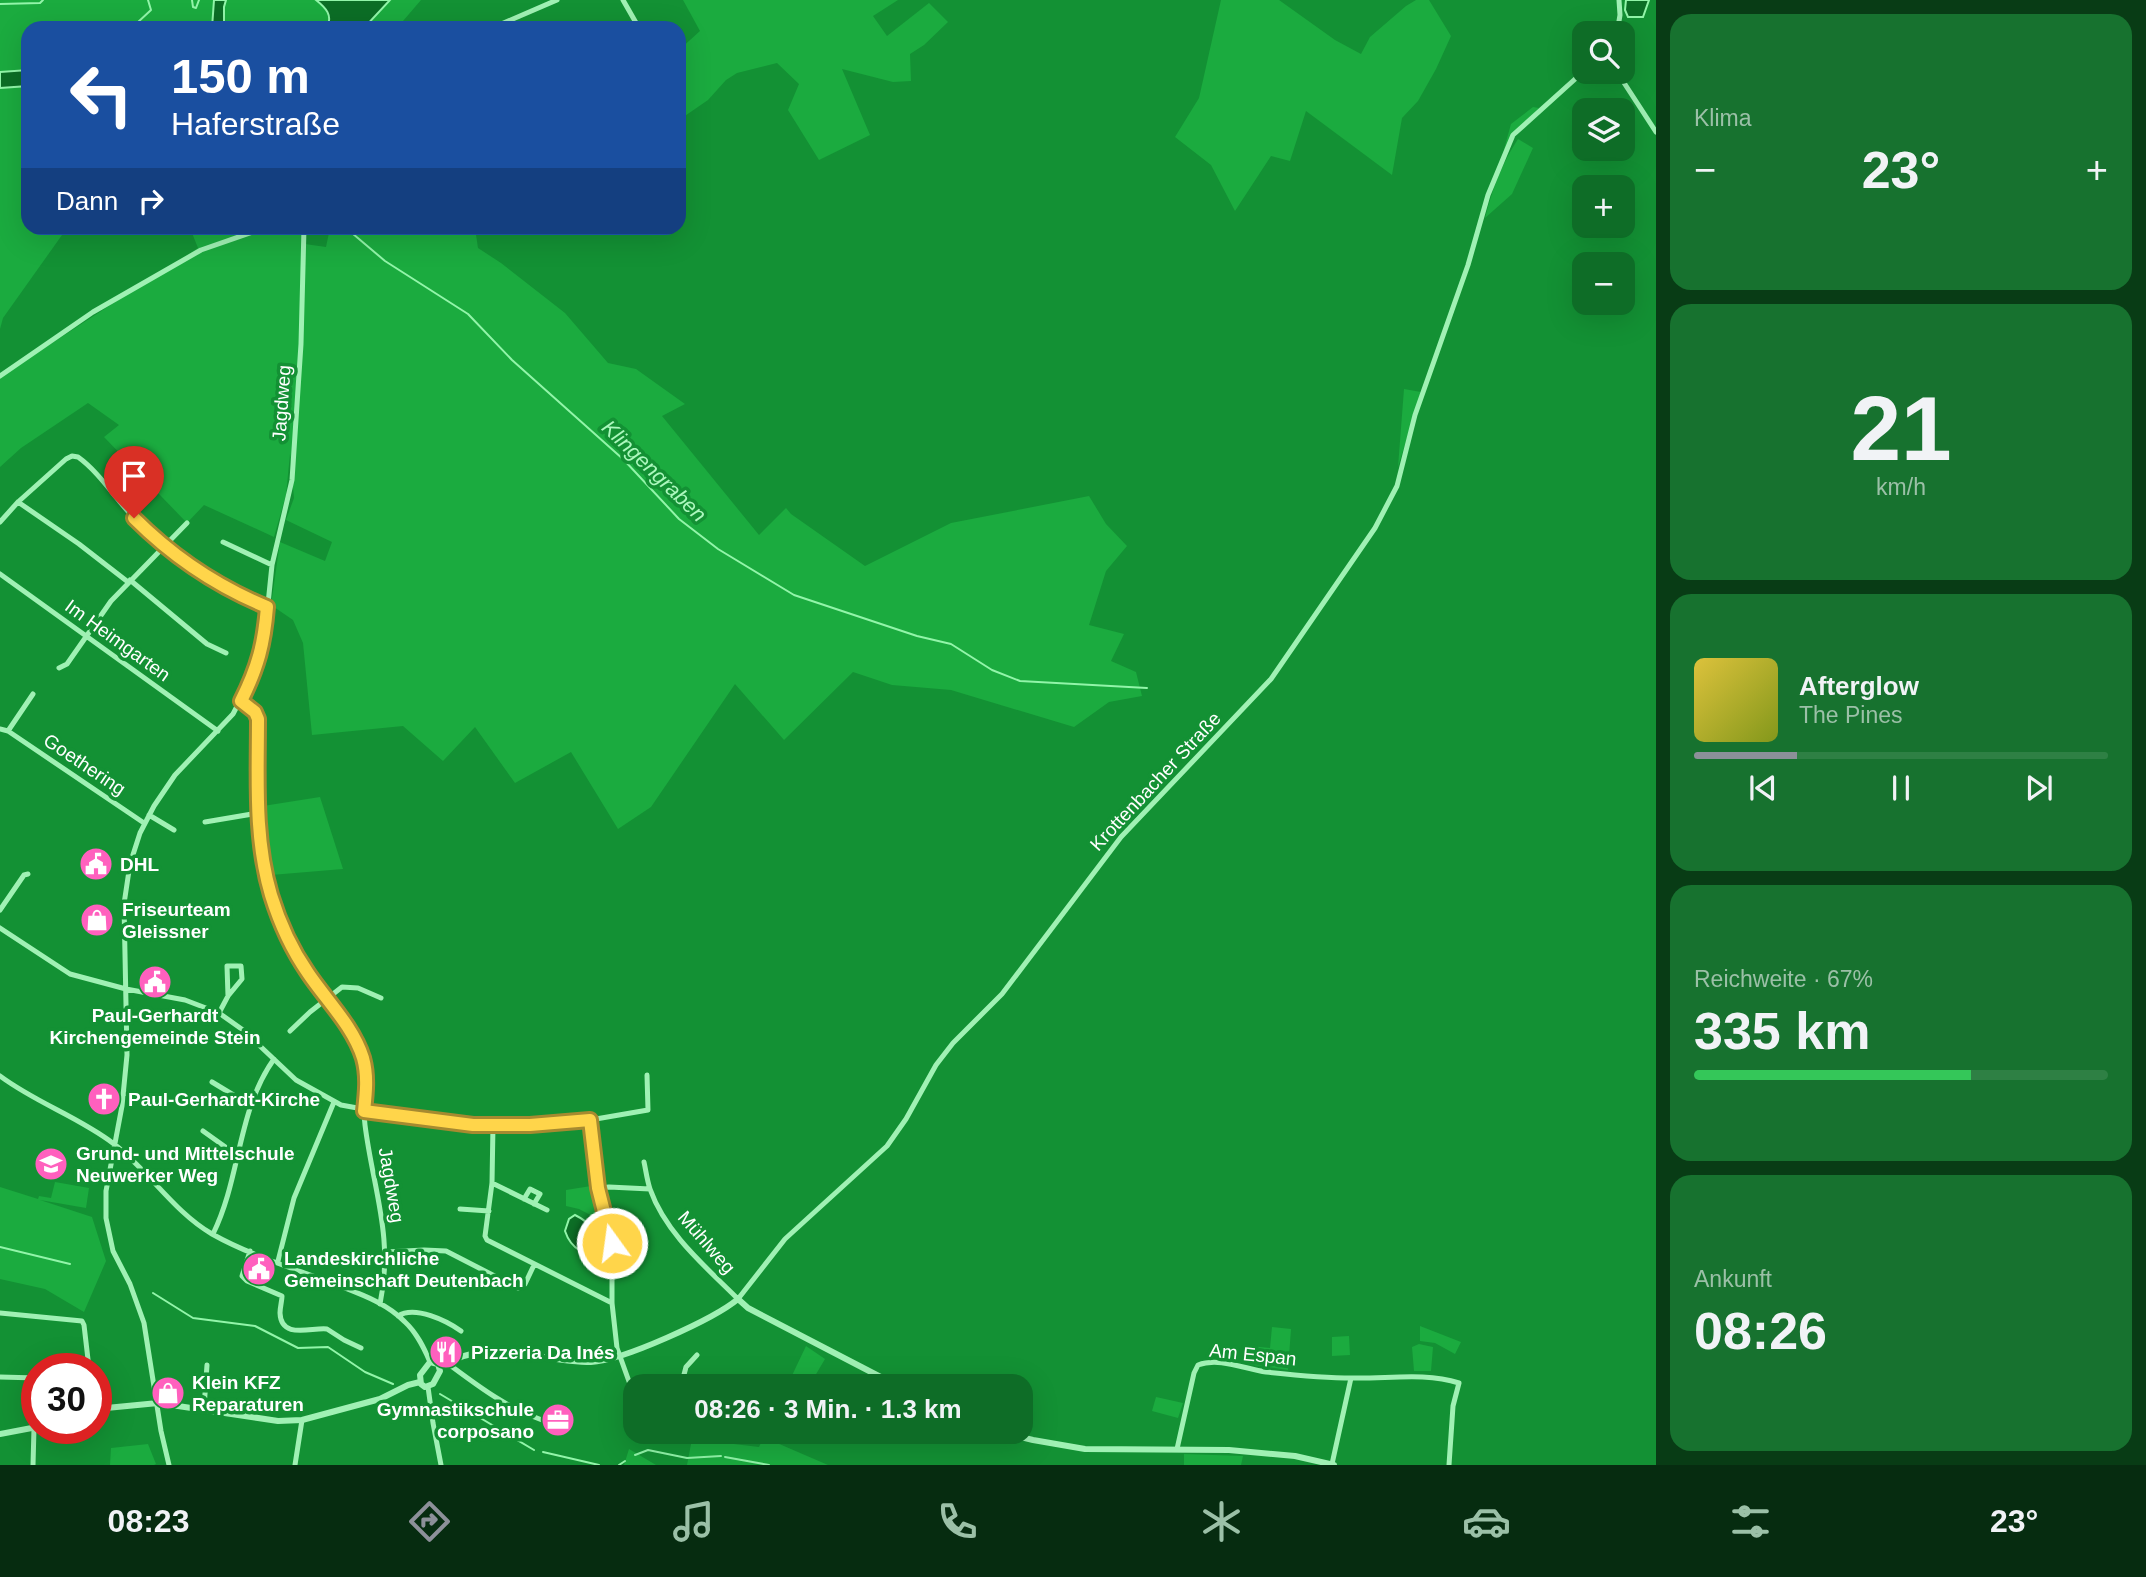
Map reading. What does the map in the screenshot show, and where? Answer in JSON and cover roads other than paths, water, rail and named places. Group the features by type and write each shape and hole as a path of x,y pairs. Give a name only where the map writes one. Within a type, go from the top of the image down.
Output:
{"street":[{"path":"508,21 557,0"},
{"path":"623,0 635,21"},
{"path":"1619,0 1619,21"},
{"name":"Krottenbacher Straße","path":"738,1299 785,1239 887,1146 906,1119 936,1065 953,1043 1002,994 1121,837 1271,679 1375,528 1397,486 1415,415 1468,265 1481,216 1513,135 1572,82"},
{"path":"1625,84 1656,132"},
{"path":"0,376 93,312 201,250 244,235"},
{"name":"Jagdweg","path":"304,235 302,337 292,480 272,565 265,633 257,668 241,701 255,712 258,719 258,813 262,858 271,895 297,956 356,1041 364,1060 367,1082 364,1111 385,1228 386,1270 380,1304"},
{"path":"0,522 66,459 75,456 83,461 134,518 165,547 211,580 267,607"},
{"path":"18,502 129,581 207,644 226,653"},
{"path":"59,668 67,664 111,601 187,523"},
{"path":"223,542 272,565"},
{"name":"Im Heimgarten","path":"0,574 218,731"},
{"path":"8,731 33,694"},
{"path":"169,1465 144,1323 130,1284 113,1251 107,1228 106,1191 124,1093 128,1046 124,904 130,864 144,823 175,775 218,731 241,701"},
{"name":"Goethering","path":"0,729 8,731 144,823"},
{"path":"205,822 258,813"},
{"path":"149,815 174,830"},
{"path":"0,910 24,875 28,874"},
{"path":"0,928 70,974 185,1000 219,1013 243,1030 296,1080 334,1102 364,1111 448,1123 494,1125 590,1120 648,1110 647,1075"},
{"path":"219,1013 242,979 242,966 227,966 228,996"},
{"path":"290,1031 342,987 358,988 381,998"},
{"path":"213,1234 226,1205 250,1105 260,1079 274,1059"},
{"path":"0,1076 29,1096 94,1130 114,1144 188,1216 213,1234 380,1304 398,1316 419,1339 430,1362"},
{"path":"212,1082 250,1105"},
{"path":"124,1093 167,1098"},
{"path":"278,1261 295,1198 334,1102"},
{"path":"590,1120 598,1188 612,1243 612,1303 617,1348 627,1374"},
{"path":"494,1125 492,1183 485,1236 487,1240 612,1303"},
{"path":"204,1131 238,1156"},
{"name":"Mühlweg","path":"644,1162 650,1189 663,1216 684,1244 738,1299"},
{"path":"492,1183 547,1210"},
{"path":"598,1188 609,1186 650,1189"},
{"path":"524,1199 530,1189 540,1194 534,1204"},
{"path":"460,1209 489,1211"},
{"path":"250,1251 242,1271 243,1278 282,1296 281,1315 285,1324 301,1332 327,1329 361,1348"},
{"path":"386,1252 446,1251 518,1287 525,1284 534,1265"},
{"path":"428,1387 436,1379 440,1367 472,1353 507,1350 557,1360 595,1362 621,1356 709,1319 738,1299 748,1308 875,1374"},
{"path":"398,1316 404,1312 418,1313 461,1331"},
{"path":"0,1313 82,1321 87,1353"},
{"path":"684,1374 686,1367 697,1355"},
{"name":"Am Espan","path":"1177,1449 1194,1373 1198,1365 1208,1361 1266,1372 1351,1378 1443,1377 1459,1382 1453,1406 1449,1465"},
{"path":"430,1362 437,1363 440,1367"},
{"path":"428,1387 423,1386 420,1375 430,1362"},
{"path":"447,1363 492,1397 521,1413 542,1420"},
{"path":"204,1408 207,1366"},
{"path":"0,1377 21,1378"},
{"path":"1033,1440 1085,1449 1229,1450 1295,1456 1333,1465 1351,1378"},
{"path":"112,1406 158,1402 278,1422 302,1420 380,1399 420,1381"},
{"path":"428,1387 442,1465"},
{"path":"295,1465 302,1420"},
{"path":"0,1434 21,1430"},
{"path":"33,1465 34,1444"}],"waterway":[{"path":"0,4 40,3 43,0"},
{"path":"139,21 151,10 148,0"},
{"path":"192,0 193,7 196,8 199,0"},
{"name":"Klingengraben","path":"354,235 385,261 468,314 512,360 624,460 679,519 718,549 794,595 917,636 951,644 992,670 1020,681 1147,688"},
{"path":"0,1247 70,1264"},
{"path":"153,1293 193,1318 255,1326 298,1348 328,1347 365,1372 393,1384"},
{"path":"440,1394 534,1450"},
{"path":"635,1455 648,1450 687,1458 721,1456"},
{"path":"543,1452 599,1465"},
{"path":"725,1457 769,1465"},
{"path":"619,1465 625,1461"}],"place":[{"name":"DHL","path":"96,864"},
{"name":"Friseurteam Gleissner","path":"97,920"},
{"name":"Paul-Gerhardt Kirchengemeinde Stein","path":"155,982"},
{"name":"Paul-Gerhardt-Kirche","path":"104,1099"},
{"name":"Grund- und Mittelschule Neuwerker Weg","path":"51,1164"},
{"name":"Landeskirchliche Gemeinschaft Deutenbach","path":"259,1269"},
{"name":"Pizzeria Da Inés","path":"446,1352"},
{"name":"Klein KFZ Reparaturen","path":"168,1393"},
{"name":"Gymnastikschule corposano","path":"558,1420"}]}
